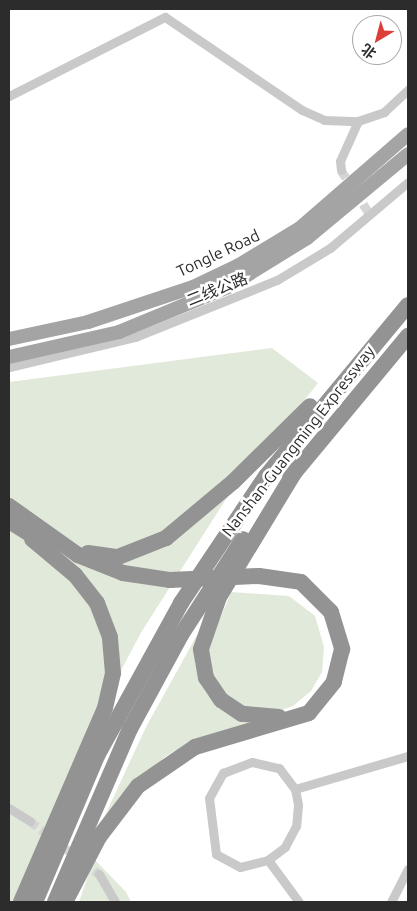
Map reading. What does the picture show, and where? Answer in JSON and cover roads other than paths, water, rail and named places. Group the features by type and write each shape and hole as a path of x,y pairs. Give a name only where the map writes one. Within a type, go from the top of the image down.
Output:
{"highway":[{"name":"Nanshan-Guangming Expressway","path":"35,902 96,756 158,640 241,510 387,328 408,305"},
{"path":"52,536 78,550 107,557 133,552 166,538 233,482 387,328"},
{"name":"Nanshan-Guangming Expressway","path":"54,902 108,774 154,683 229,558 296,470 408,336"},
{"path":"258,580 291,590 306,599 327,627 331,659 324,685 307,705 282,717 255,718 221,700 206,678 201,649 220,597 296,470"},
{"path":"9,506 52,536 107,568 166,584"},
{"path":"13,523 101,575 166,584 258,580 301,582 331,612 342,649 328,694 303,716 210,742 152,774 108,824 66,902"},
{"path":"13,523 90,593 107,625 113,661 105,708 21,902"}],"main road":[{"name":"Tongle Road","path":"9,338 88,322 193,287 239,265 300,228 408,134"},
{"name":"Tongle Road","path":"9,357 119,332 228,287 307,238 408,154"}],"street":[{"path":"9,96 165,17 302,110 324,120 358,121 384,112 408,90"},
{"path":"341,170 340,161 358,121"},
{"name":"二线公路","path":"9,367 135,337 278,280 330,248 408,182"},
{"path":"295,789 408,756"},
{"path":"262,762 279,768 295,789 298,805 292,837 268,860 240,867 216,854 212,788 231,768 262,762"},
{"path":"9,808 30,822"},
{"path":"268,860 299,902"},
{"path":"391,902 408,869"},
{"path":"99,874 115,902"}],"tunnel":[{"path":"341,170 371,216"},
{"path":"30,821 99,874"}]}
